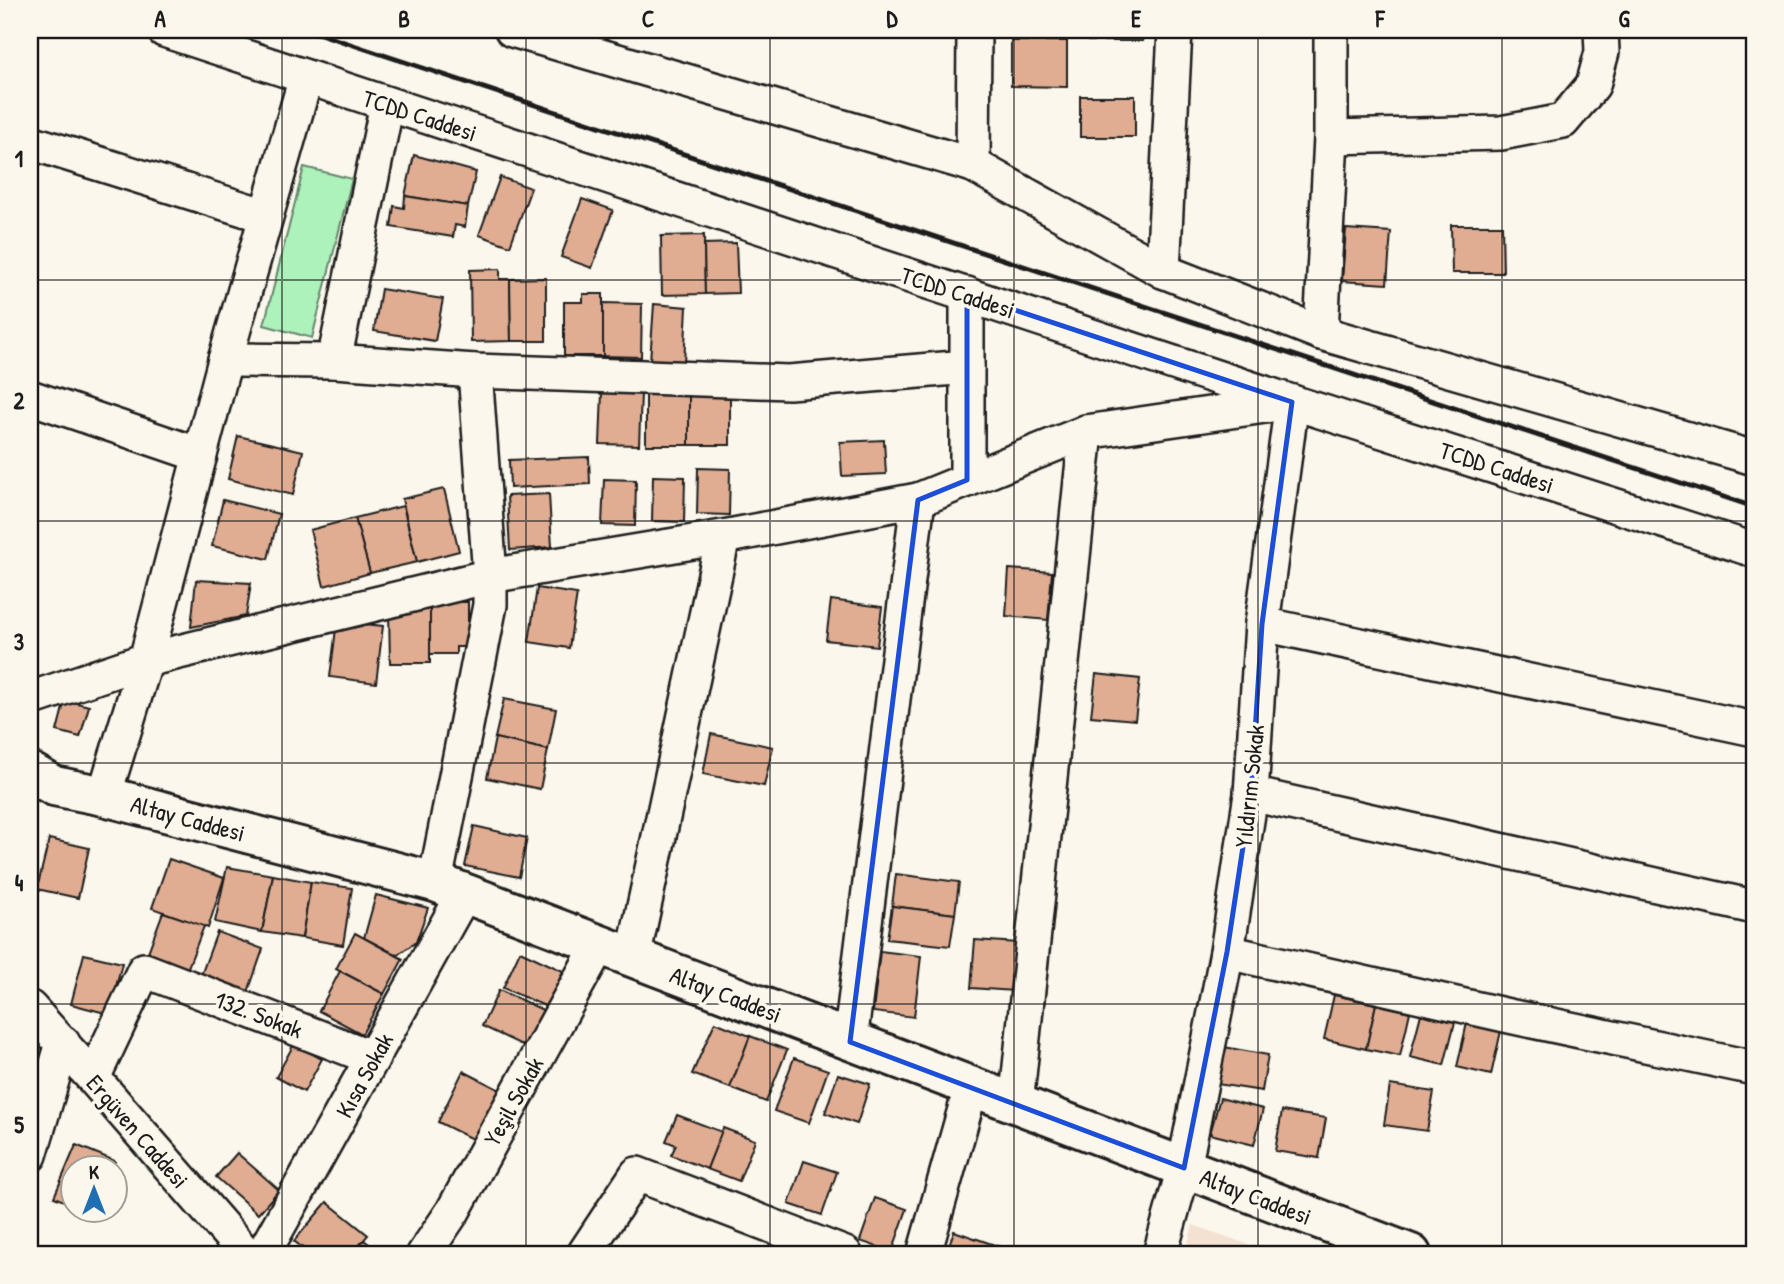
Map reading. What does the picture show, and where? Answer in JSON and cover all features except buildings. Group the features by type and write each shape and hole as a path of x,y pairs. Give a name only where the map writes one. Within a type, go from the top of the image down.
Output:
{"main road":[{"name":"Altay Caddesi","path":"38,781 104,796 449,888 1411,1254"}],"street":[{"name":"TCDD Caddesi","path":"164,30 1292,402 1754,550"},
{"path":"973,165 974,30"},
{"path":"1163,271 1175,30"},
{"path":"1321,333 1331,137 1331,30"},
{"path":"1331,137 1501,133 1563,121 1593,85 1602,52 1601,30"},
{"path":"519,31 973,165 1163,271 1321,333 1754,458"},
{"path":"104,796 146,660 225,360 306,77"},
{"path":"334,361 387,104"},
{"path":"30,142 266,216"},
{"path":"967,294 967,480"},
{"path":"225,360 334,361 475,371 789,382 967,368"},
{"name":"Kısa Sokak","path":"244,1252 373,1058 449,888 490,606 475,371"},
{"path":"30,397 200,455"},
{"path":"30,699 146,660 490,576 723,537 918,500 1086,432 1292,402"},
{"name":"Yıldırım Sokak","path":"1160,1254 1184,1168 1227,952 1251,794 1262,624 1292,402"},
{"path":"1016,1105 1086,432"},
{"path":"850,1042 918,500"},
{"name":"Yeşil Sokak","path":"424,1254 616,952 723,537"},
{"path":"1262,624 1754,729"},
{"path":"1251,794 1754,907"},
{"path":"1227,952 1754,1068"},
{"name":"132. Sokak","path":"93,1078 144,970 373,1058"},
{"name":"Ergüven Caddesi","path":"30,1008 244,1252"},
{"path":"30,1155 63,1043"},
{"path":"924,1254 971,1088"},
{"path":"584,1254 636,1174 845,1254"}],"highlighted area":[{"path":"967,294 1292,402 1262,624 1251,794 1227,952 1184,1168 850,1042 918,500 967,480"}],"shaded area":[{"path":"1193,1225 1275,1254 1185,1254"}],"green space":[{"path":"304,167 352,179 312,338 264,325"}],"railway":[{"path":"308,30 1754,507"}]}
